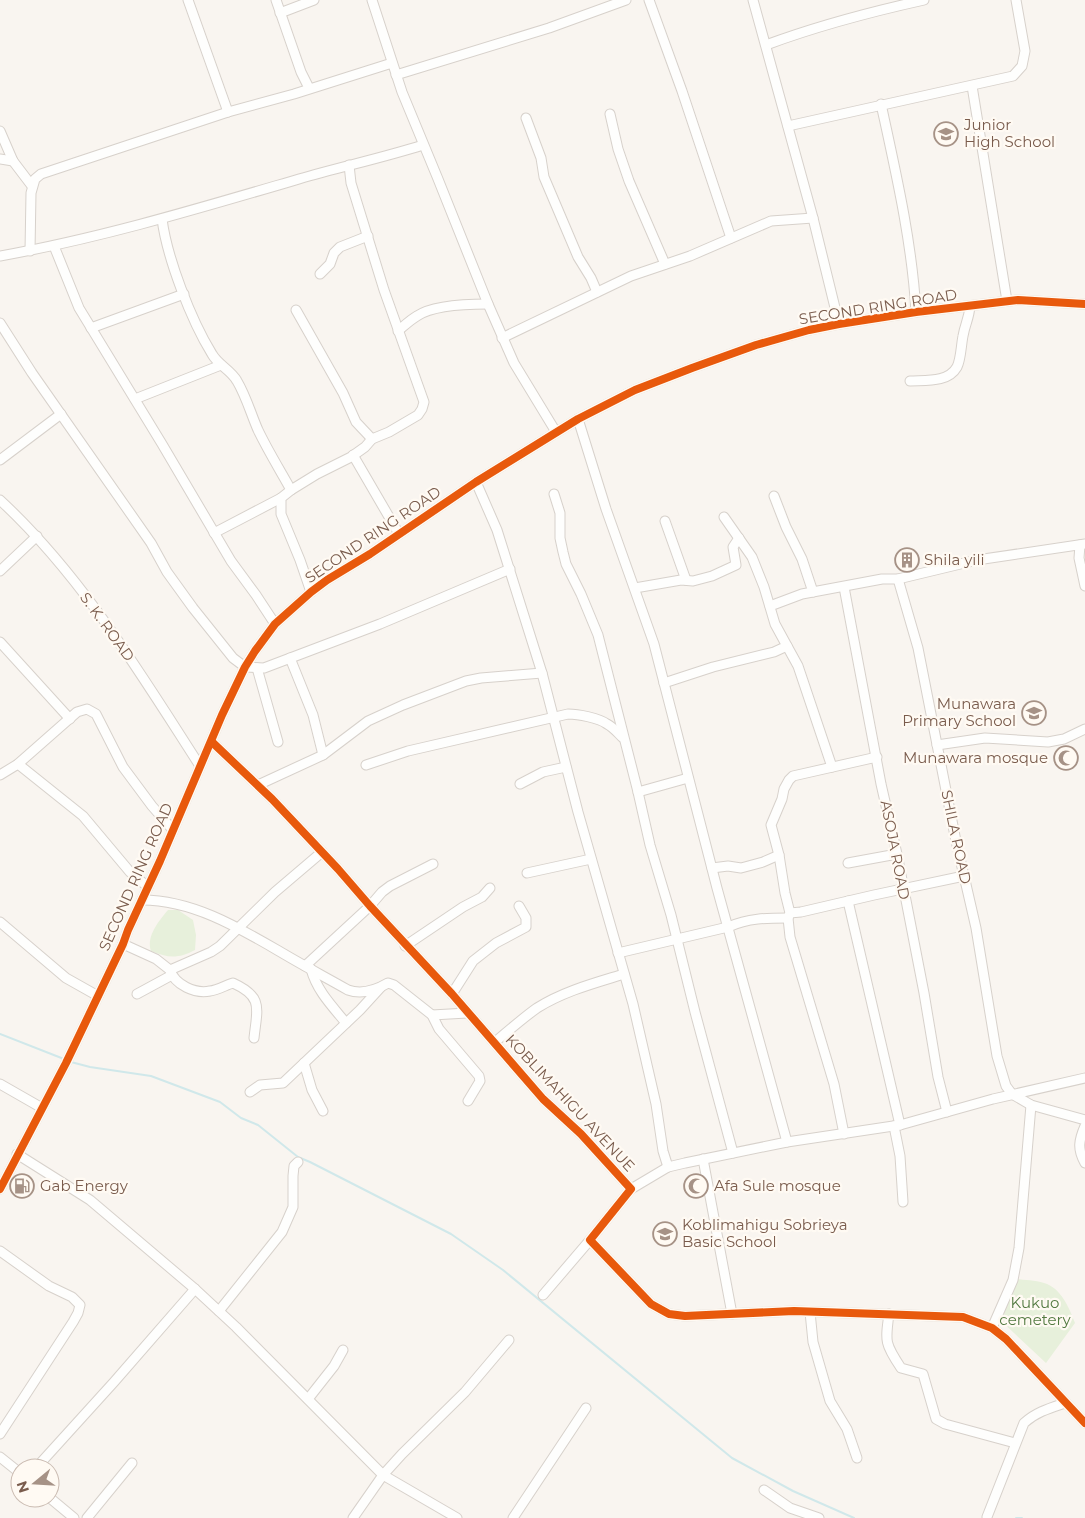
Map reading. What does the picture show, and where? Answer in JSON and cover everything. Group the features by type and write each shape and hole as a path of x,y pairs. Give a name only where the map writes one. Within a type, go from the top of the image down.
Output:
{"street":[{"path":"188,0 228,112"},
{"path":"276,0 300,72 309,88"},
{"path":"280,13 314,0"},
{"path":"372,0 396,75 502,338 514,363 556,432"},
{"path":"396,75 549,28 626,0"},
{"path":"649,0 682,91 731,238"},
{"path":"753,0 814,218 839,324"},
{"path":"766,45 867,13 924,0"},
{"path":"788,126 1014,76 1022,66 1025,51 1016,0"},
{"path":"30,251 30,193 35,179 41,174 228,112 294,94 392,63"},
{"path":"972,86 1007,301"},
{"path":"881,104 912,260 916,312"},
{"path":"610,114 618,149 629,181 665,264"},
{"path":"526,118 541,158 544,177 578,257 597,292"},
{"path":"0,131 14,161 32,186"},
{"path":"0,256 54,246 162,219 423,145"},
{"path":"0,159 14,161"},
{"path":"214,533 281,498 317,474 354,456 372,439 389,432 418,415 422,409 424,402 384,290 350,183 349,165"},
{"path":"502,338 631,276 690,256 771,221 814,218"},
{"path":"162,219 165,238 184,294 201,335 220,365 228,370 237,381 258,429 291,490"},
{"path":"320,274 330,264 334,254 340,248 368,236"},
{"path":"54,246 79,308 90,328 135,399 231,561 275,624"},
{"path":"90,328 184,294"},
{"name":"SECOND RING ROAD","path":"0,1189 66,1063 123,944 200,766 215,745 222,715 245,667 255,650 275,624 311,592 476,482 578,419 635,390 692,368 756,345 809,330 839,324 1007,301 1030,300 1085,304"},
{"path":"398,331 418,315 429,310 488,304"},
{"path":"910,382 938,379 952,374 958,366 964,327 969,318 970,306"},
{"path":"296,310 343,393 356,422 372,439"},
{"path":"0,323 151,543 167,572 233,658 245,667 264,668 380,624 510,569"},
{"path":"135,399 220,365"},
{"path":"0,459 61,414"},
{"path":"578,419 606,509 654,644 712,868 787,1142"},
{"path":"354,456 399,534"},
{"path":"476,482 497,530 542,673 566,767 624,974 654,1096 663,1151 668,1167"},
{"path":"554,494 560,513 560,538 566,564 598,635 650,845 678,939 694,1012 733,1153"},
{"path":"774,496 786,527 802,559 813,592"},
{"path":"281,498 281,514 311,592"},
{"name":"S. K. ROAD","path":"0,500 37,536 111,630 153,691 200,766"},
{"path":"724,517 752,557 764,587 775,624 798,666 832,767"},
{"path":"665,521 686,580"},
{"path":"0,571 37,536"},
{"path":"635,588 686,580 693,581 712,576 736,565 733,547 739,538"},
{"path":"770,606 802,594 882,578 898,579 977,560 1082,545 1079,558 1085,586"},
{"name":"SHILA ROAD","path":"898,579 918,648 980,947 997,1056 1006,1086 1012,1094"},
{"name":"ASOJA ROAD","path":"844,587 924,992 938,1077 947,1112"},
{"path":"0,642 70,718"},
{"path":"664,683 713,667 774,652 787,646"},
{"path":"290,658 313,715 322,755"},
{"path":"257,668 278,742"},
{"path":"258,785 322,755 376,717 466,681 542,673"},
{"path":"0,775 18,764 70,718 78,712 87,709 96,714 123,767 172,829"},
{"path":"366,765 408,751 568,714 581,714 608,724 623,738"},
{"path":"937,745 985,738 1048,742 1064,740 1085,729"},
{"name":"KOBLIMAHIGU AVENUE","path":"215,745 258,785 322,852 405,946 452,994 543,1099 581,1134 631,1189 543,1295"},
{"path":"844,1134 834,1084 790,937 789,915 779,854 771,825 789,780 797,774 877,757"},
{"path":"18,764 83,816 130,872 148,886"},
{"path":"520,784 543,772 566,767"},
{"path":"638,792 688,778"},
{"path":"137,994 220,946 275,892 322,852"},
{"path":"712,868 728,866 740,868 766,861 779,854"},
{"path":"848,863 897,854"},
{"path":"527,873 592,859"},
{"path":"308,967 382,892 432,864"},
{"path":"618,953 728,927 743,921 789,915 964,876"},
{"path":"405,946 463,907 482,897 490,888"},
{"path":"142,900 163,901 189,907 239,928 356,993 365,992 388,983 394,985 432,1015 439,1029 479,1076 480,1081 468,1100"},
{"path":"848,901 897,1125 903,1202"},
{"path":"452,994 473,961 496,943 526,927 526,918 519,906"},
{"path":"0,922 66,978 98,996"},
{"path":"123,944 156,959 184,986 199,991 210,991 233,982 247,989 256,1000 257,1010 254,1038"},
{"path":"308,967 320,992 346,1023"},
{"path":"494,1042 536,1009 587,986 624,974"},
{"path":"250,1092 260,1085 283,1083 381,987"},
{"path":"432,1015 468,1013"},
{"path":"304,1063 312,1090 323,1111"},
{"path":"631,1189 668,1167 787,1142 897,1125 1012,1094 1085,1078"},
{"path":"0,1084 42,1108"},
{"path":"1012,1094 1031,1105 1085,1120"},
{"path":"992,1328 1013,1280 1019,1248 1031,1105"},
{"path":"1085,1126 1078,1147 1085,1163"},
{"path":"17,1154 90,1200 195,1289 220,1311 383,1475 457,1518"},
{"path":"703,1159 732,1314"},
{"path":"220,1311 288,1222 293,1207 294,1166 298,1162"},
{"path":"590,1240 651,1304 658,1309 677,1315 810,1312 963,1317 992,1328 1006,1339 1085,1423"},
{"path":"0,1251 50,1286 72,1297 80,1305 73,1322 0,1434"},
{"path":"45,1458 195,1289"},
{"path":"810,1312 813,1342 830,1400 847,1429 857,1458"},
{"path":"889,1314 886,1339 888,1347 901,1368 922,1374 936,1419 945,1424 1015,1443"},
{"path":"353,1518 383,1475 465,1392 509,1340"},
{"path":"308,1400 334,1366 342,1350"},
{"path":"987,1516 1024,1423 1032,1416 1065,1403"},
{"path":"513,1518 586,1408"},
{"path":"87,1518 132,1463"},
{"path":"764,1490 790,1508 819,1518"},
{"path":"62,1514 74,1518"}],"green space":[{"path":"168,910 178,910 193,920 196,935 195,950 178,956 163,955 151,951 150,940 152,934"},
{"name":"Kukuo cemetery","path":"1016,1279 1050,1285 1060,1294 1075,1323 1046,1363 998,1318"}],"waterway":[{"path":"0,1034 64,1059"},
{"path":"71,1062 90,1067 151,1076 220,1102 241,1118 258,1125 298,1157 451,1234 503,1270 732,1458 793,1491 854,1518"},
{"path":"1016,1518 1022,1518"}],"cycle path":[{"path":"0,1189 66,1063 123,944 222,715 245,667 275,624 311,592 476,482 578,419 635,390 692,368 756,345 809,330 839,324 916,312 1018,300 1085,304"},
{"path":"212,742 272,799 338,869 452,994 543,1099 581,1134 631,1189 590,1240 651,1304 669,1314 685,1316 794,1311 963,1317 992,1328 1006,1339 1085,1423"}],"place":[{"name":"Junior High School","path":"946,134"},
{"name":"Shila yili","path":"907,560"},
{"name":"Munawara Primary School","path":"1034,713"},
{"name":"Munawara mosque","path":"1066,758"},
{"name":"Gab Energy","path":"22,1186"},
{"name":"Afa Sule mosque","path":"696,1186"},
{"name":"Koblimahigu Sobrieya Basic School","path":"665,1234"}]}
